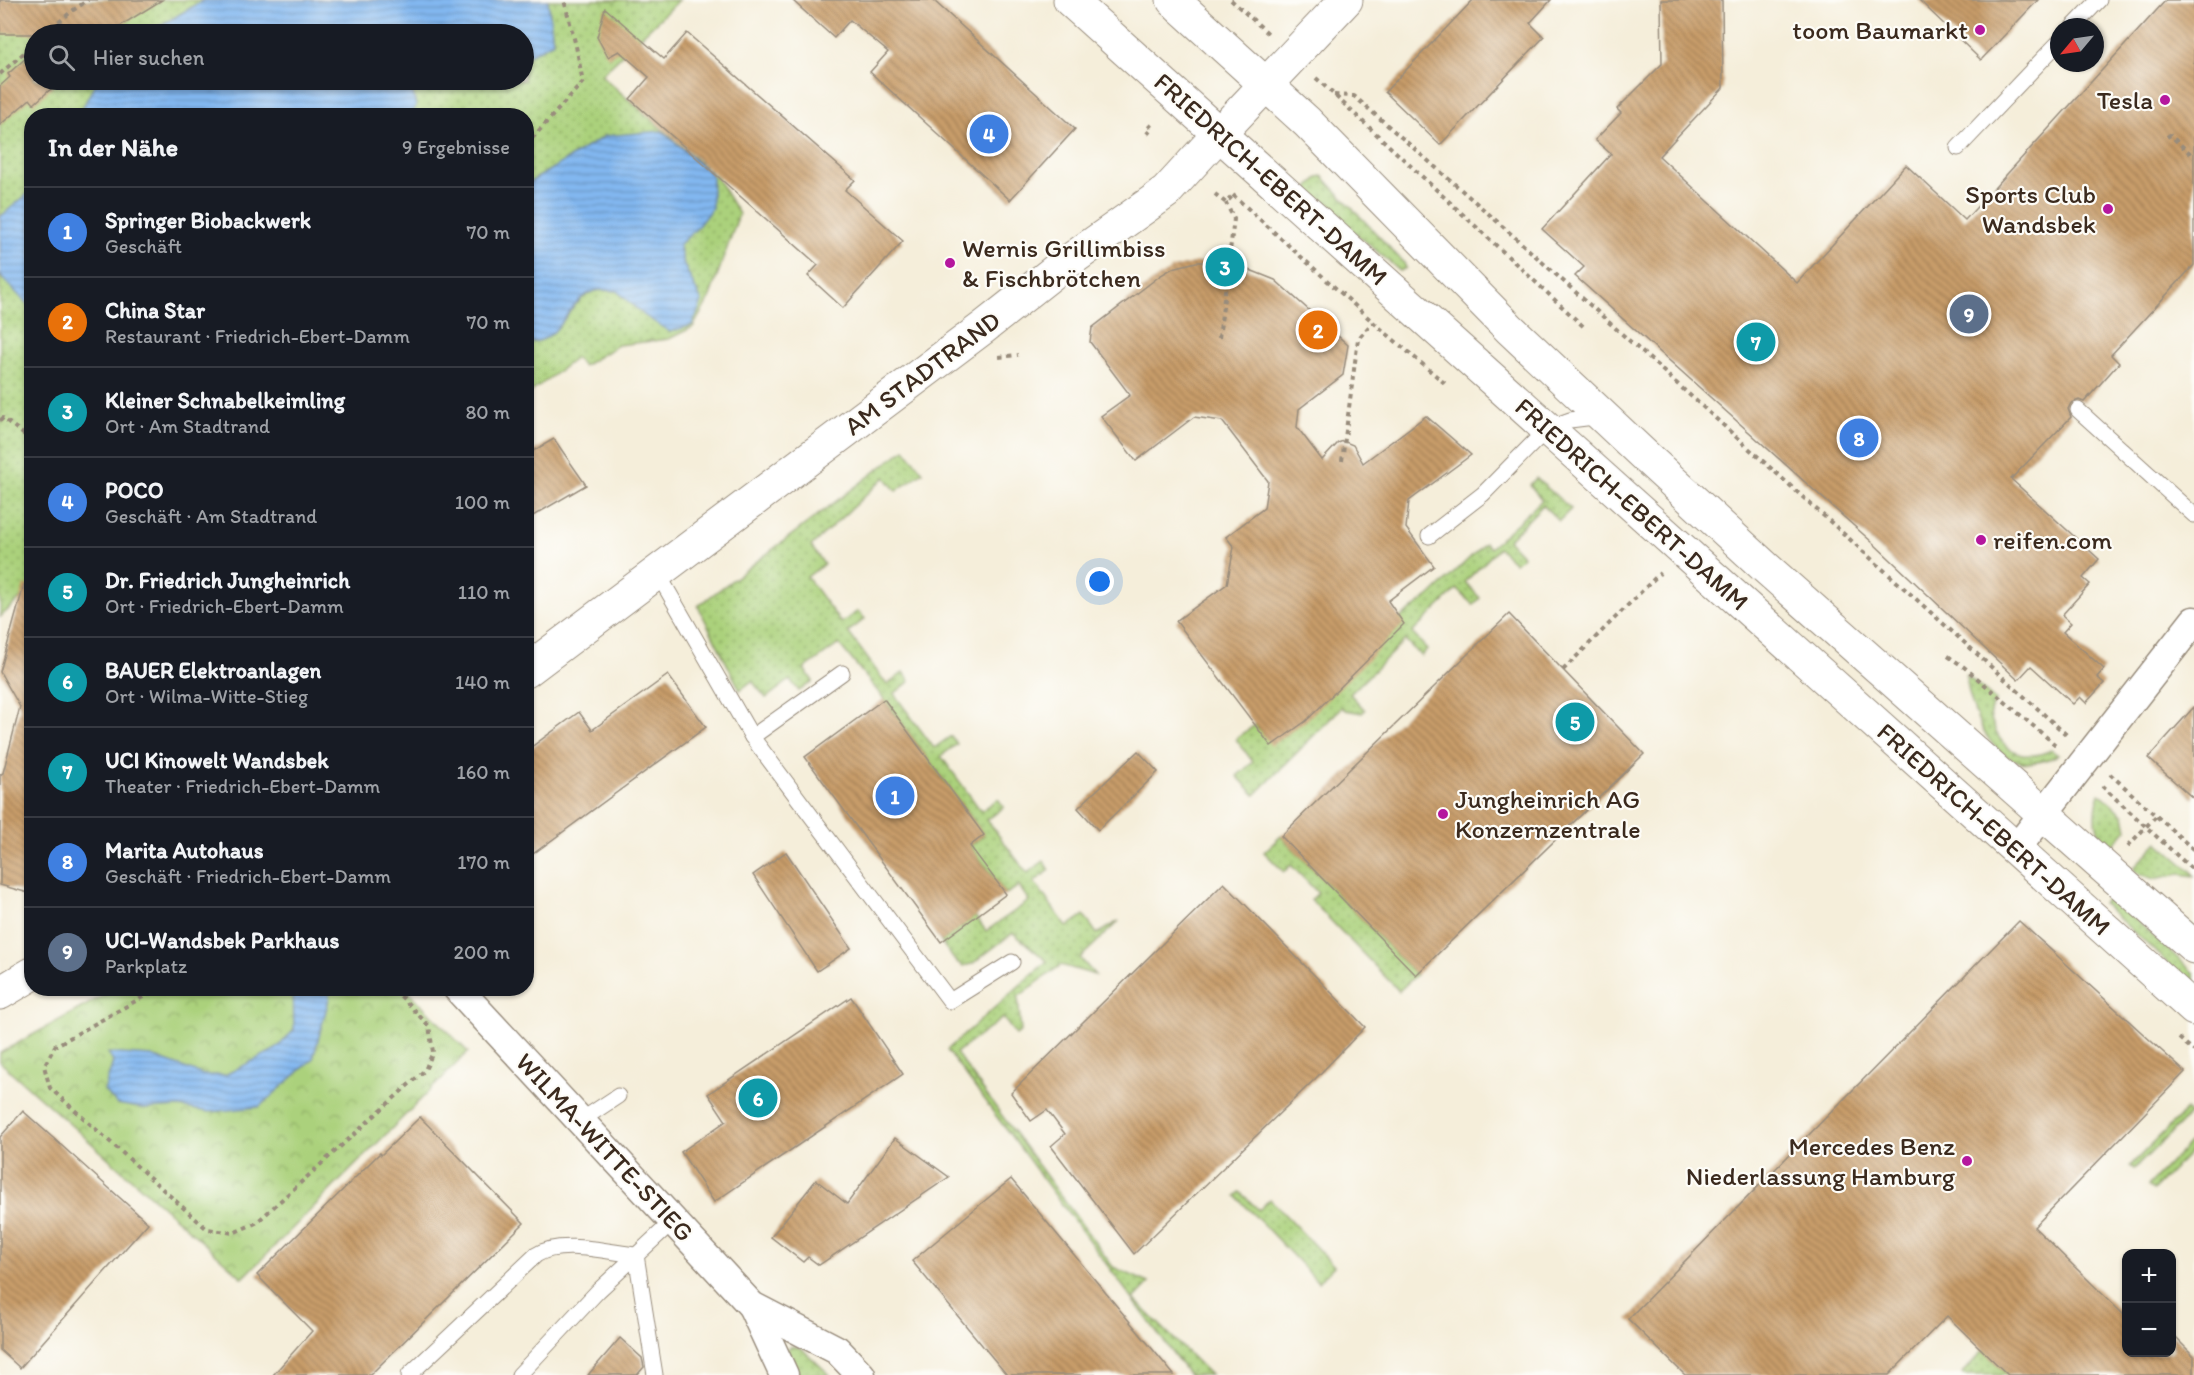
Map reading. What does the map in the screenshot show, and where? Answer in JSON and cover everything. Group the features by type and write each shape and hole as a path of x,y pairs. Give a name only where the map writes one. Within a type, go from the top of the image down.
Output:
{"main road":[{"name":"FRIEDRICH-EBERT-DAMM","path":"1070,0 2194,1009"},
{"name":"FRIEDRICH-EBERT-DAMM","path":"1173,0 1346,160 1497,316 1602,416 1765,567 2194,947"},
{"name":"AM STADTRAND","path":"534,664 658,574 984,327 1054,271 1166,192 1346,0"},
{"path":"0,993 24,979"}],"street":[{"path":"2016,849 2194,621"},
{"name":"WILMA-WITTE-STIEG","path":"465,996 752,1306 784,1375"},
{"name":"WILMA-WITTE-STIEG","path":"752,1306 837,1350 861,1375"}],"lane":[{"path":"2082,18 2099,0"},
{"path":"1958,148 2050,51"},
{"path":"2078,410 2194,515"},
{"path":"1429,536 1483,494 1548,428 1570,420 1602,416"},
{"path":"658,574 752,736 950,1001 1012,963"},
{"path":"752,736 842,673"},
{"path":"580,1121 618,1096"},
{"path":"519,1375 598,1291 673,1221"},
{"path":"409,1375 544,1249 585,1249 636,1255"},
{"path":"636,1255 655,1375"}],"path":[{"path":"57,24 88,0"},
{"path":"534,136 583,82 564,0"},
{"path":"1244,23 1249,16"},
{"path":"0,74 24,53"},
{"path":"1584,327 1334,95 1354,96 1490,215 2074,742"},
{"path":"1150,134 1146,130 1152,123"},
{"path":"2167,137 2170,135 2194,157"},
{"path":"1226,203 1238,191"},
{"path":"1215,194 1226,203 1234,219 1219,338"},
{"path":"1342,461 1358,339 1373,322"},
{"path":"0,421 3,418 24,435"},
{"path":"1563,670 1660,573"},
{"path":"1948,656 2065,753"},
{"path":"2108,773 2194,850"},
{"path":"2102,786 2194,871"},
{"path":"2124,851 2156,816"},
{"path":"145,996 55,1046 44,1066 50,1088 207,1228 233,1233 256,1223 425,1071 433,1052 429,1026 401,996"}],"green space":[{"path":"0,0 204,0 163,24 24,24 24,90 92,90 83,108 24,108 24,197 0,217"},
{"path":"548,0 679,0 601,75 717,178 739,214 709,299 693,327 669,339 618,345 583,366 576,358 534,390 534,342 549,336 576,304 594,291 617,291 645,316 702,302 684,265 679,245 695,230 605,136 534,180 534,108 415,108 412,90 534,90 534,52 553,42"},
{"path":"1322,176 1404,263 1406,268 1400,271 1309,193 1308,188"},
{"path":"0,274 24,300 24,595 0,617"},
{"path":"905,449 923,472 896,491 885,477 811,546 824,564 807,577 841,623 858,611 865,619 848,632 887,685 904,672 910,681 894,694 934,748 951,736 957,744 941,756 981,811 998,799 1004,807 987,820 1027,873 1044,861 1050,870 1034,882 1067,927 1084,915 1097,934 1119,921 1080,958 1095,975 1061,965 1018,997 1021,1031 1016,1035 1003,1018 956,1053 1113,1267 1149,1283 1134,1299 1210,1375 1189,1375 947,1050 1047,961 1013,933 972,964 963,966 955,961 941,942 975,916 986,931 1029,901 1019,886 1006,894 970,846 984,835 884,699 839,644 804,669 813,681 799,691 790,680 766,698 752,681 740,690 698,606"},
{"path":"1536,478 1571,509 1559,521 1543,505 1508,540 1523,556 1515,563 1499,548 1465,582 1480,598 1473,605 1457,589 1412,633 1427,649 1421,656 1405,640 1350,694 1365,710 1362,713 1345,710 1342,707 1255,795 1237,776 1253,762 1236,739 1430,596 1485,543 1490,548 1542,500 1530,485"},
{"path":"1966,675 1996,701 1990,710 1991,720 2003,743 2025,755 2051,750 2058,755 2038,762 2020,761 2005,755 1992,744 1975,712"},
{"path":"2100,793 2124,815 2127,829 2110,849 2101,837 2096,823 2096,808"},
{"path":"1281,836 1416,975 1399,991 1311,900 1318,893 1291,865 1284,872 1264,852"},
{"path":"2158,842 2194,876 2180,874 2154,879 2135,872 2134,868"},
{"path":"2109,895 2194,973 2194,987 2102,903"},
{"path":"103,996 413,996 468,1052 243,1278 0,1062 0,1053"},
{"path":"2186,1110 2190,1114 2134,1169 2130,1166"},
{"path":"2194,1138 2194,1148 2153,1190 2148,1186"},
{"path":"1240,1192 1259,1210 1270,1199 1334,1266 1318,1282 1236,1196"},
{"path":"794,1346 802,1349 830,1375 797,1375 784,1353"},
{"path":"1983,1351 2008,1375 1964,1375 1962,1373"}],"water":[{"path":"204,0 548,0 553,42 534,52 534,24 163,24"},
{"path":"92,90 412,90 416,106 415,108 83,108"},
{"path":"662,131 712,175 712,208 695,230 679,245 684,265 702,302 692,325 670,332 645,316 617,291 596,290 576,304 549,336 534,342 534,180 605,136"},
{"path":"24,197 24,301 0,274 0,217"},
{"path":"293,996 329,996 313,1059 259,1107 209,1112 179,1107 146,1109 117,1104 104,1091 113,1062 108,1053 152,1056 204,1075 225,1075 276,1049 294,1030"}],"building":[{"path":"0,0 162,0 123,24 24,24 24,34 0,34"},
{"path":"792,0 933,0 1075,129 1010,200 870,72 888,52 850,20 834,38"},
{"path":"1473,0 1551,0 1530,23 1544,37 1440,145 1385,92"},
{"path":"1661,0 1722,0 1723,88 1659,156 1797,283 1906,165 1965,220 2100,72 2104,72 2104,68 2166,0 2194,0 2194,265 2111,355 2119,363 2084,402 2079,400 2071,403 2068,409 2071,417 2011,479 2099,559 2083,578 2090,584 2062,615 2071,623 2063,632 2104,669 2097,677 2104,683 2086,703 2080,697 2073,704 2031,666 2018,680 1873,543 1575,276 1584,267 1542,229 1611,154 1595,140 1621,113 1617,109 1662,64"},
{"name":"toom Baumarkt","path":"1919,0 2038,0 1981,60"},
{"path":"605,8 664,59 687,33 855,180 845,190 903,241 843,308 808,276 818,265 630,99 649,77 619,51 608,57 597,37"},
{"path":"24,60 24,90 50,90 34,104 30,99 0,125 0,86 10,77 8,74"},
{"path":"1196,262 1230,262 1275,280 1348,345 1343,375 1299,409 1297,427 1322,460 1338,443 1343,441 1353,445 1363,463 1426,416 1471,455 1409,501 1406,528 1434,566 1388,601 1404,624 1306,721 1271,746 1176,621 1227,584 1234,547 1226,537 1264,508 1268,481 1222,421 1194,417 1136,461 1101,416 1130,395 1090,342 1092,328 1161,275 1173,268"},
{"path":"554,439 586,485 534,515 534,450"},
{"path":"24,585 24,892 0,885 0,775 3,773 20,707 0,672"},
{"name":"Jungheinrich AG Konzernzentrale","path":"1509,614 1644,754 1416,975 1281,836"},
{"path":"668,675 706,727 534,853 534,745 579,712 592,730"},
{"path":"884,699 984,835 970,846 1006,894 941,942 805,757"},
{"path":"2194,707 2194,799 2148,758"},
{"path":"1138,751 1158,772 1098,830 1078,808"},
{"path":"786,852 851,948 817,971 753,875"},
{"path":"1224,883 1365,1027 1315,1079 1134,1254 1051,1146 1065,1134 1047,1110 1031,1121 1011,1093"},
{"name":"Mercedes Benz Niederlassung Hamburg","path":"2019,921 2185,1072 2034,1227 2122,1313 2122,1357 2176,1357 2176,1338 2194,1356 2194,1375 2008,1375 1947,1316 1889,1375 1685,1375 1628,1319"},
{"path":"851,997 903,1074 714,1202 681,1152 726,1121 708,1094"},
{"path":"23,1111 148,1223 20,1368 0,1350 0,1137"},
{"path":"420,1117 524,1223 370,1375 273,1375 312,1331 257,1275 380,1153 381,1155"},
{"path":"895,1138 949,1177 819,1265 808,1257 803,1262 771,1237 816,1180 847,1204"},
{"path":"1011,1179 1174,1375 1007,1375 912,1261"},
{"path":"620,1338 642,1358 644,1367 637,1375 588,1375"}],"place":[{"name":"toom Baumarkt","path":"1980,30"},
{"name":"Tesla","path":"2165,100"},
{"name":"POCO","path":"989,134"},
{"name":"Sports Club Wandsbek","path":"2108,209"},
{"name":"Wernis Grillimbiss & Fischbrötchen","path":"950,263"},
{"name":"Kleiner Schnabelkeimling","path":"1225,267"},
{"name":"UCI-Wandsbek Parkhaus","path":"1969,314"},
{"name":"China Star","path":"1318,330"},
{"name":"UCI Kinowelt Wandsbek","path":"1756,342"},
{"name":"Marita Autohaus","path":"1859,438"},
{"name":"reifen.com","path":"1981,540"},
{"name":"Dr. Friedrich Jungheinrich","path":"1575,722"},
{"name":"Springer Biobackwerk","path":"895,796"},
{"name":"Jungheinrich AG Konzernzentrale","path":"1443,814"},
{"name":"BAUER Elektroanlagen","path":"758,1098"},
{"name":"Mercedes Benz Niederlassung Hamburg","path":"1967,1161"}]}
